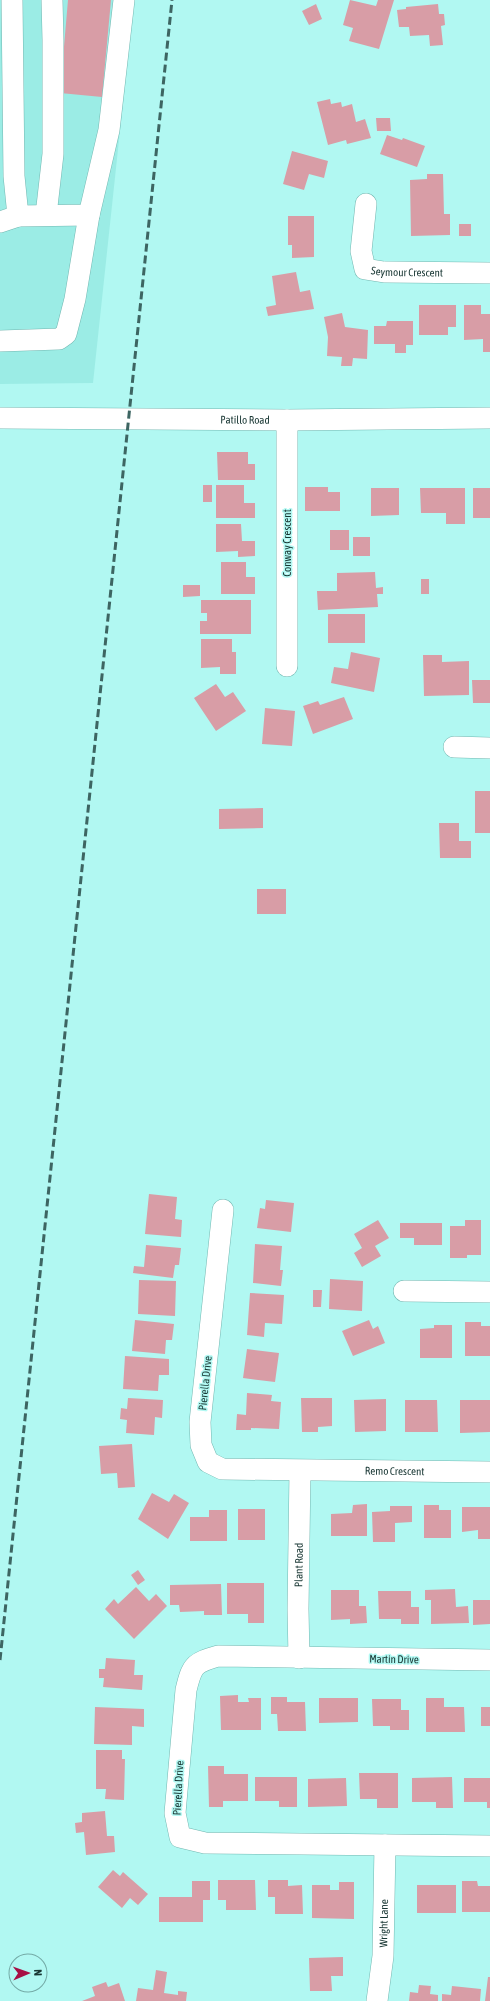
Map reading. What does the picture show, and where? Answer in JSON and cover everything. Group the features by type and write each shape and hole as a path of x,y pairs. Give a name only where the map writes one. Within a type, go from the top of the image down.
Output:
{"street":[{"path":"12,0 14,176 9,219 46,215 89,215"},
{"path":"46,215 53,154 52,0"},
{"path":"0,341 59,340 66,334 75,299 89,215 109,130 124,0"},
{"name":"Seymour Crescent","path":"366,204 361,251 365,269 384,272 490,273"},
{"name":"Patillo Road","path":"0,418 287,420 490,418"},
{"name":"Conway Crescent","path":"287,420 287,666"},
{"path":"454,747 490,748"},
{"name":"Pierella Drive","path":"223,1210 200,1422 200,1445 208,1462 222,1469 300,1471"},
{"path":"404,1291 490,1292"},
{"name":"Remo Crescent","path":"300,1471 490,1472"},
{"name":"Plant Road","path":"299,1658 298,1609 300,1471"},
{"name":"Pierella Drive","path":"299,1658 218,1656 199,1661 190,1672 186,1690 175,1813 180,1836 205,1843 385,1845"},
{"name":"Martin Drive","path":"299,1658 490,1660"},
{"path":"385,1845 490,1846"},
{"name":"Wright Lane","path":"378,2001 384,1948 385,1845"}],"shaded area":[{"path":"0,0 134,0 93,383 0,384"}],"building":[{"path":"68,0 111,0 102,97 60,93"},
{"path":"350,0 376,6 378,0 394,0 379,49 349,41 353,28 343,25"},
{"path":"316,4 322,19 309,25 302,11"},
{"path":"438,4 439,14 444,14 445,25 441,26 443,45 430,46 429,35 410,36 409,27 399,27 397,10 406,9 406,7"},
{"path":"330,99 331,104 341,102 342,107 352,104 356,122 365,119 371,138 347,144 346,140 328,145 317,102"},
{"path":"376,118 390,118 391,131 377,131"},
{"path":"387,135 402,140 403,138 425,146 417,167 380,154"},
{"path":"292,151 328,161 324,178 309,174 304,190 283,184"},
{"path":"427,174 443,174 444,214 450,214 450,235 411,236 410,180 427,179"},
{"path":"288,216 314,216 314,257 292,258 292,245 288,245"},
{"path":"459,224 471,224 471,236 459,236"},
{"path":"296,272 300,292 310,290 314,309 268,316 266,307 276,305 272,276"},
{"path":"419,305 456,305 456,327 448,327 448,335 419,335"},
{"path":"464,305 481,305 481,314 490,314 490,352 483,352 483,339 464,340"},
{"path":"342,313 345,327 368,330 367,359 353,358 352,366 341,366 342,357 327,356 328,337 324,317"},
{"path":"387,321 413,321 413,345 406,345 406,353 395,353 395,344 374,344 374,326 386,326"},
{"path":"217,452 248,452 248,464 255,464 255,480 218,480"},
{"path":"203,485 212,485 212,502 203,502"},
{"path":"216,485 244,485 244,503 255,503 255,518 216,518"},
{"path":"305,487 328,487 328,492 340,492 340,511 305,511"},
{"path":"371,488 399,488 399,515 371,516"},
{"path":"420,488 465,488 465,524 446,524 446,513 421,513"},
{"path":"473,488 490,488 490,518 473,518"},
{"path":"216,524 241,524 242,541 255,541 255,556 238,557 238,551 216,552"},
{"path":"330,530 349,530 349,550 330,550"},
{"path":"353,537 370,537 370,556 353,556"},
{"path":"221,562 246,562 246,577 255,577 255,594 221,594"},
{"path":"375,572 376,588 383,587 383,594 377,594 378,607 318,610 317,591 337,591 337,573"},
{"path":"421,579 429,579 429,594 421,594"},
{"path":"183,585 200,585 200,596 183,597"},
{"path":"201,600 251,600 251,634 200,634 200,621 207,621 207,613 201,613"},
{"path":"328,614 365,614 365,643 328,643"},
{"path":"201,639 232,639 232,652 236,652 236,674 220,674 220,667 201,668"},
{"path":"351,652 380,658 374,692 331,683 334,667 348,669"},
{"path":"423,655 442,655 442,662 469,661 469,695 424,696"},
{"path":"472,680 490,680 490,703 473,703"},
{"path":"216,684 225,697 233,692 246,711 216,731 194,698"},
{"path":"344,697 353,719 313,734 303,706 318,701 320,705"},
{"path":"265,708 295,711 292,746 262,744"},
{"path":"475,791 490,791 490,833 475,833"},
{"path":"263,808 263,828 219,829 219,809"},
{"path":"439,823 459,823 459,841 471,841 471,858 440,858"},
{"path":"257,889 286,889 286,914 257,914"},
{"path":"149,1194 177,1197 175,1219 182,1220 181,1237 145,1234"},
{"path":"266,1200 294,1203 291,1232 257,1228 260,1208 265,1209"},
{"path":"378,1220 389,1238 375,1246 381,1256 362,1267 354,1253 362,1248 354,1234"},
{"path":"465,1220 481,1220 481,1255 467,1255 467,1258 450,1258 450,1226 465,1226"},
{"path":"400,1223 442,1223 442,1245 414,1245 414,1238 400,1238"},
{"path":"255,1244 282,1246 280,1270 283,1270 281,1286 253,1283"},
{"path":"146,1245 181,1248 179,1265 175,1265 173,1278 133,1273 134,1266 144,1267"},
{"path":"330,1279 363,1281 362,1311 329,1309"},
{"path":"139,1280 176,1281 175,1316 138,1314"},
{"path":"313,1290 322,1290 321,1307 313,1307"},
{"path":"250,1293 284,1295 282,1324 265,1323 264,1337 247,1335"},
{"path":"135,1320 174,1324 172,1340 166,1340 165,1354 132,1351"},
{"path":"369,1320 373,1329 378,1326 385,1343 353,1356 342,1331"},
{"path":"465,1322 481,1322 481,1326 490,1326 490,1356 465,1356"},
{"path":"434,1325 452,1325 452,1358 420,1358 420,1329 434,1328"},
{"path":"247,1349 279,1353 275,1382 243,1378"},
{"path":"125,1356 169,1359 169,1375 159,1375 158,1391 123,1389"},
{"path":"247,1393 272,1395 271,1401 281,1402 279,1429 251,1428 251,1430 236,1430 237,1414 246,1415"},
{"path":"128,1398 163,1400 162,1418 155,1417 154,1435 126,1433 127,1420 120,1419 121,1408 127,1409"},
{"path":"301,1398 332,1398 332,1426 318,1427 318,1432 302,1432"},
{"path":"386,1399 386,1431 355,1432 354,1400"},
{"path":"405,1400 437,1400 438,1432 405,1432"},
{"path":"460,1400 490,1400 490,1432 460,1433"},
{"path":"132,1444 135,1487 118,1488 117,1473 101,1474 99,1446"},
{"path":"152,1493 169,1502 174,1494 189,1503 168,1539 138,1519"},
{"path":"367,1504 367,1536 331,1536 331,1514 352,1513 353,1505"},
{"path":"424,1505 439,1505 439,1510 451,1510 451,1538 424,1538"},
{"path":"390,1506 412,1506 412,1522 395,1523 395,1542 373,1542 372,1512 390,1511"},
{"path":"462,1507 490,1507 490,1539 478,1539 478,1530 462,1532"},
{"path":"238,1509 265,1509 265,1540 238,1540"},
{"path":"209,1510 227,1510 227,1541 190,1541 190,1517 209,1517"},
{"path":"138,1570 145,1580 138,1585 131,1575"},
{"path":"227,1583 264,1583 264,1623 248,1623 248,1614 227,1614"},
{"path":"221,1584 222,1615 204,1615 204,1611 180,1612 179,1605 170,1605 170,1585"},
{"path":"136,1587 149,1601 156,1594 167,1606 134,1639 105,1609 114,1599 118,1604"},
{"path":"455,1589 456,1607 468,1606 469,1623 431,1624 431,1600 425,1600 425,1590"},
{"path":"331,1590 359,1590 359,1606 366,1606 367,1623 350,1624 350,1619 331,1620"},
{"path":"378,1591 411,1591 411,1607 419,1607 419,1624 401,1624 401,1619 379,1619"},
{"path":"473,1600 490,1600 490,1624 473,1625"},
{"path":"106,1658 135,1660 134,1675 143,1675 142,1690 103,1687 104,1678 99,1678 99,1669 105,1669"},
{"path":"238,1695 238,1702 249,1702 248,1698 261,1698 261,1730 221,1730 220,1696"},
{"path":"271,1697 287,1697 287,1702 305,1702 306,1731 278,1731 277,1714 271,1714"},
{"path":"319,1698 358,1698 358,1722 319,1723"},
{"path":"426,1698 444,1698 444,1707 464,1707 465,1732 426,1732"},
{"path":"372,1699 401,1699 401,1710 409,1710 409,1730 390,1730 390,1726 373,1726"},
{"path":"95,1707 144,1709 144,1727 132,1726 132,1745 94,1744"},
{"path":"481,1707 490,1707 490,1726 481,1726"},
{"path":"96,1750 122,1750 122,1759 125,1759 124,1800 105,1799 106,1789 96,1789"},
{"path":"208,1766 224,1766 224,1774 248,1774 248,1801 223,1801 223,1807 209,1807"},
{"path":"359,1773 398,1773 398,1808 377,1808 377,1799 360,1799"},
{"path":"255,1777 297,1777 297,1807 279,1807 279,1801 255,1801"},
{"path":"452,1777 453,1808 436,1808 436,1802 412,1802 412,1778"},
{"path":"346,1778 347,1806 308,1807 308,1779"},
{"path":"464,1778 490,1778 490,1808 487,1808 487,1802 464,1802"},
{"path":"105,1811 107,1836 114,1836 115,1852 86,1855 84,1832 76,1833 75,1823 82,1822 82,1813"},
{"path":"113,1870 120,1876 123,1872 148,1894 138,1905 130,1898 122,1908 98,1887"},
{"path":"218,1880 255,1880 256,1910 226,1910 226,1900 218,1900"},
{"path":"268,1880 288,1880 288,1886 302,1885 303,1914 275,1914 275,1897 268,1897"},
{"path":"192,1881 210,1881 210,1900 203,1900 203,1922 159,1922 159,1897 192,1897"},
{"path":"462,1881 477,1881 478,1886 490,1886 490,1912 462,1912"},
{"path":"339,1882 354,1882 354,1919 312,1918 312,1885 330,1885 330,1890 339,1890"},
{"path":"417,1885 456,1885 456,1913 417,1913"},
{"path":"343,1957 343,1976 331,1976 332,1991 310,1991 309,1958"},
{"path":"156,1970 167,1972 164,1993 178,1995 178,1991 187,1992 186,2001 136,2001 138,1988 153,1990"},
{"path":"488,1977 490,1977 490,2001 485,2001"},
{"path":"106,1982 108,1987 119,1983 125,2001 82,2001 95,1996 92,1987"},
{"path":"419,1985 431,1986 430,1994 438,1995 438,2001 409,2001 410,1992 418,1993"},
{"path":"452,1986 481,1989 480,2001 442,2001 442,1994 451,1995"}],"railway":[{"path":"0,1660 172,0"}]}
